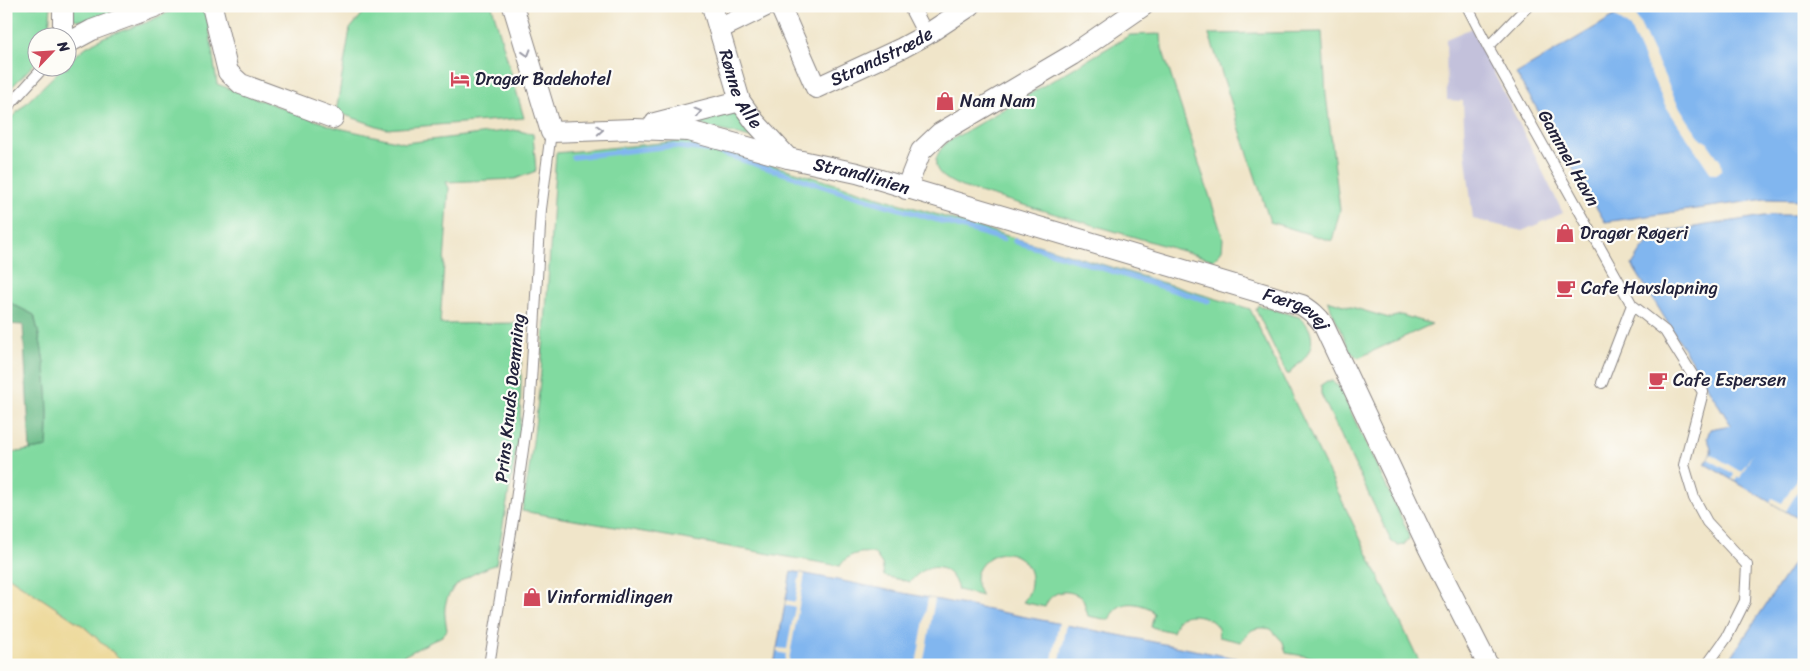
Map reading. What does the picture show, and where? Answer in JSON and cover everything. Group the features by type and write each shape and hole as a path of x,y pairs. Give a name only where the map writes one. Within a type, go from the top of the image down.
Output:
{"street":[{"path":"62,6 63,28"},
{"path":"78,37 156,6"},
{"path":"212,6 228,72 241,84 333,118"},
{"path":"513,6 551,132"},
{"name":"Rønne Alle","path":"712,6 740,101 755,122 788,158"},
{"path":"719,29 766,6"},
{"name":"Strandstræde","path":"780,6 816,88 902,48 926,35 970,6"},
{"path":"911,6 926,35"},
{"name":"Strandlinien","path":"551,132 634,129 689,131 788,158 857,173 906,189 921,151 940,133 1072,55 1143,6"},
{"name":"Strandlinien","path":"634,129 740,101"},
{"name":"Færgevej","path":"906,189 1302,305 1314,314 1323,324 1429,549 1488,665"}],"lane":[{"name":"Gammel Havn","path":"1468,6 1488,47 1632,305"},
{"path":"1488,47 1528,6"},
{"path":"6,109 35,78"},
{"name":"Prins Knuds Dæmning","path":"492,664 530,398 540,208 551,132"},
{"path":"1602,383 1632,305 1665,331 1703,392 1684,465 1694,498 1707,522 1747,565 1745,601 1727,637 1707,665"}],"shaded area":[{"path":"1472,28 1563,213 1522,231 1473,219 1465,149 1463,101 1447,100 1446,39"}],"green space":[{"path":"6,6 51,6 49,28 28,28 28,70 6,93"},
{"path":"71,6 131,6 102,18 87,21 72,18"},
{"path":"182,6 206,6 217,84 334,127 405,143 514,130 533,134 536,171 515,179 446,182 449,188 440,324 522,323 520,430 496,564 464,579 452,591 445,607 447,630 442,636 386,665 127,665 83,626 6,575 6,454 47,447 48,414 44,364 34,315 6,299 6,123 52,78 78,78 78,54 86,47 104,37 145,23"},
{"path":"369,6 492,6 524,118 386,129 336,112 350,29"},
{"path":"1322,32 1326,95 1340,210 1332,241 1270,222 1209,34"},
{"path":"1161,34 1162,48 1223,238 1222,250 1214,260 962,187 941,175 936,164 936,158 946,143 1130,35"},
{"path":"732,110 759,140 684,121"},
{"path":"682,141 713,147 1250,309 1421,665 1358,665 1286,653 1283,642 1271,629 1257,628 1250,631 1241,642 1219,637 1215,624 1206,618 1194,615 1188,615 1178,620 1173,632 1151,627 1154,614 1151,609 1132,604 1121,606 1112,613 1109,620 1088,616 1083,599 1078,595 1067,592 1056,594 1048,601 1045,607 1023,602 1030,589 1031,575 1025,562 1012,554 1000,553 989,558 980,566 976,580 982,596 958,590 950,574 938,568 924,570 910,582 884,576 882,564 875,554 855,554 847,558 840,566 522,511 540,378 548,288 556,153"},
{"path":"6,299 34,315 42,348 46,380 48,413 47,447 30,450 23,325 6,324"},
{"path":"1327,300 1389,318 1401,315 1432,324 1358,358 1351,352"},
{"path":"1258,305 1299,317 1310,330 1312,341 1309,351 1290,374 1287,374 1256,310"},
{"path":"1327,381 1332,381 1339,387 1408,532 1409,539 1404,545 1398,546 1391,541 1321,394 1321,385"}],"sand":[{"path":"6,575 83,626 127,665 6,665"}],"water":[{"path":"1632,6 1804,6 1804,200 1766,199 1605,222 1516,74 1614,16 1635,11"},
{"path":"1771,215 1804,215 1804,522 1705,464 1711,451 1707,438 1710,429 1731,425 1632,265 1656,233"},
{"path":"1804,547 1804,665 1726,665"},
{"path":"791,571 1271,665 774,665"}],"pier":[{"path":"1634,11 1677,103 1702,140 1706,141 1721,162 1722,170 1717,174 1710,172 1665,105 1630,28 1614,16"},
{"path":"1753,453 1740,478 1738,477 1735,481 1732,479 1734,474 1708,459 1711,454 1741,472"},
{"path":"1804,467 1804,481 1786,511 1770,502 1772,498 1782,503"},
{"path":"800,573 805,574 788,665 784,665 786,654 777,652 777,648 787,649 795,607 785,605 786,600 795,602"},
{"path":"928,598 935,599 923,665 916,665"},
{"path":"1059,622 1067,624 1059,665 1051,665"}],"waterway":[{"path":"573,157 670,146 715,151 829,188 1003,239"},
{"path":"1015,241 1209,301"}],"place":[{"name":"Dragør Badehotel","path":"460,79"},
{"name":"Nam Nam","path":"945,101"},
{"name":"Dragør Røgeri","path":"1565,233"},
{"name":"Cafe Havslapning","path":"1566,288"},
{"name":"Cafe Espersen","path":"1658,380"},
{"name":"Vinformidlingen","path":"532,597"}]}
